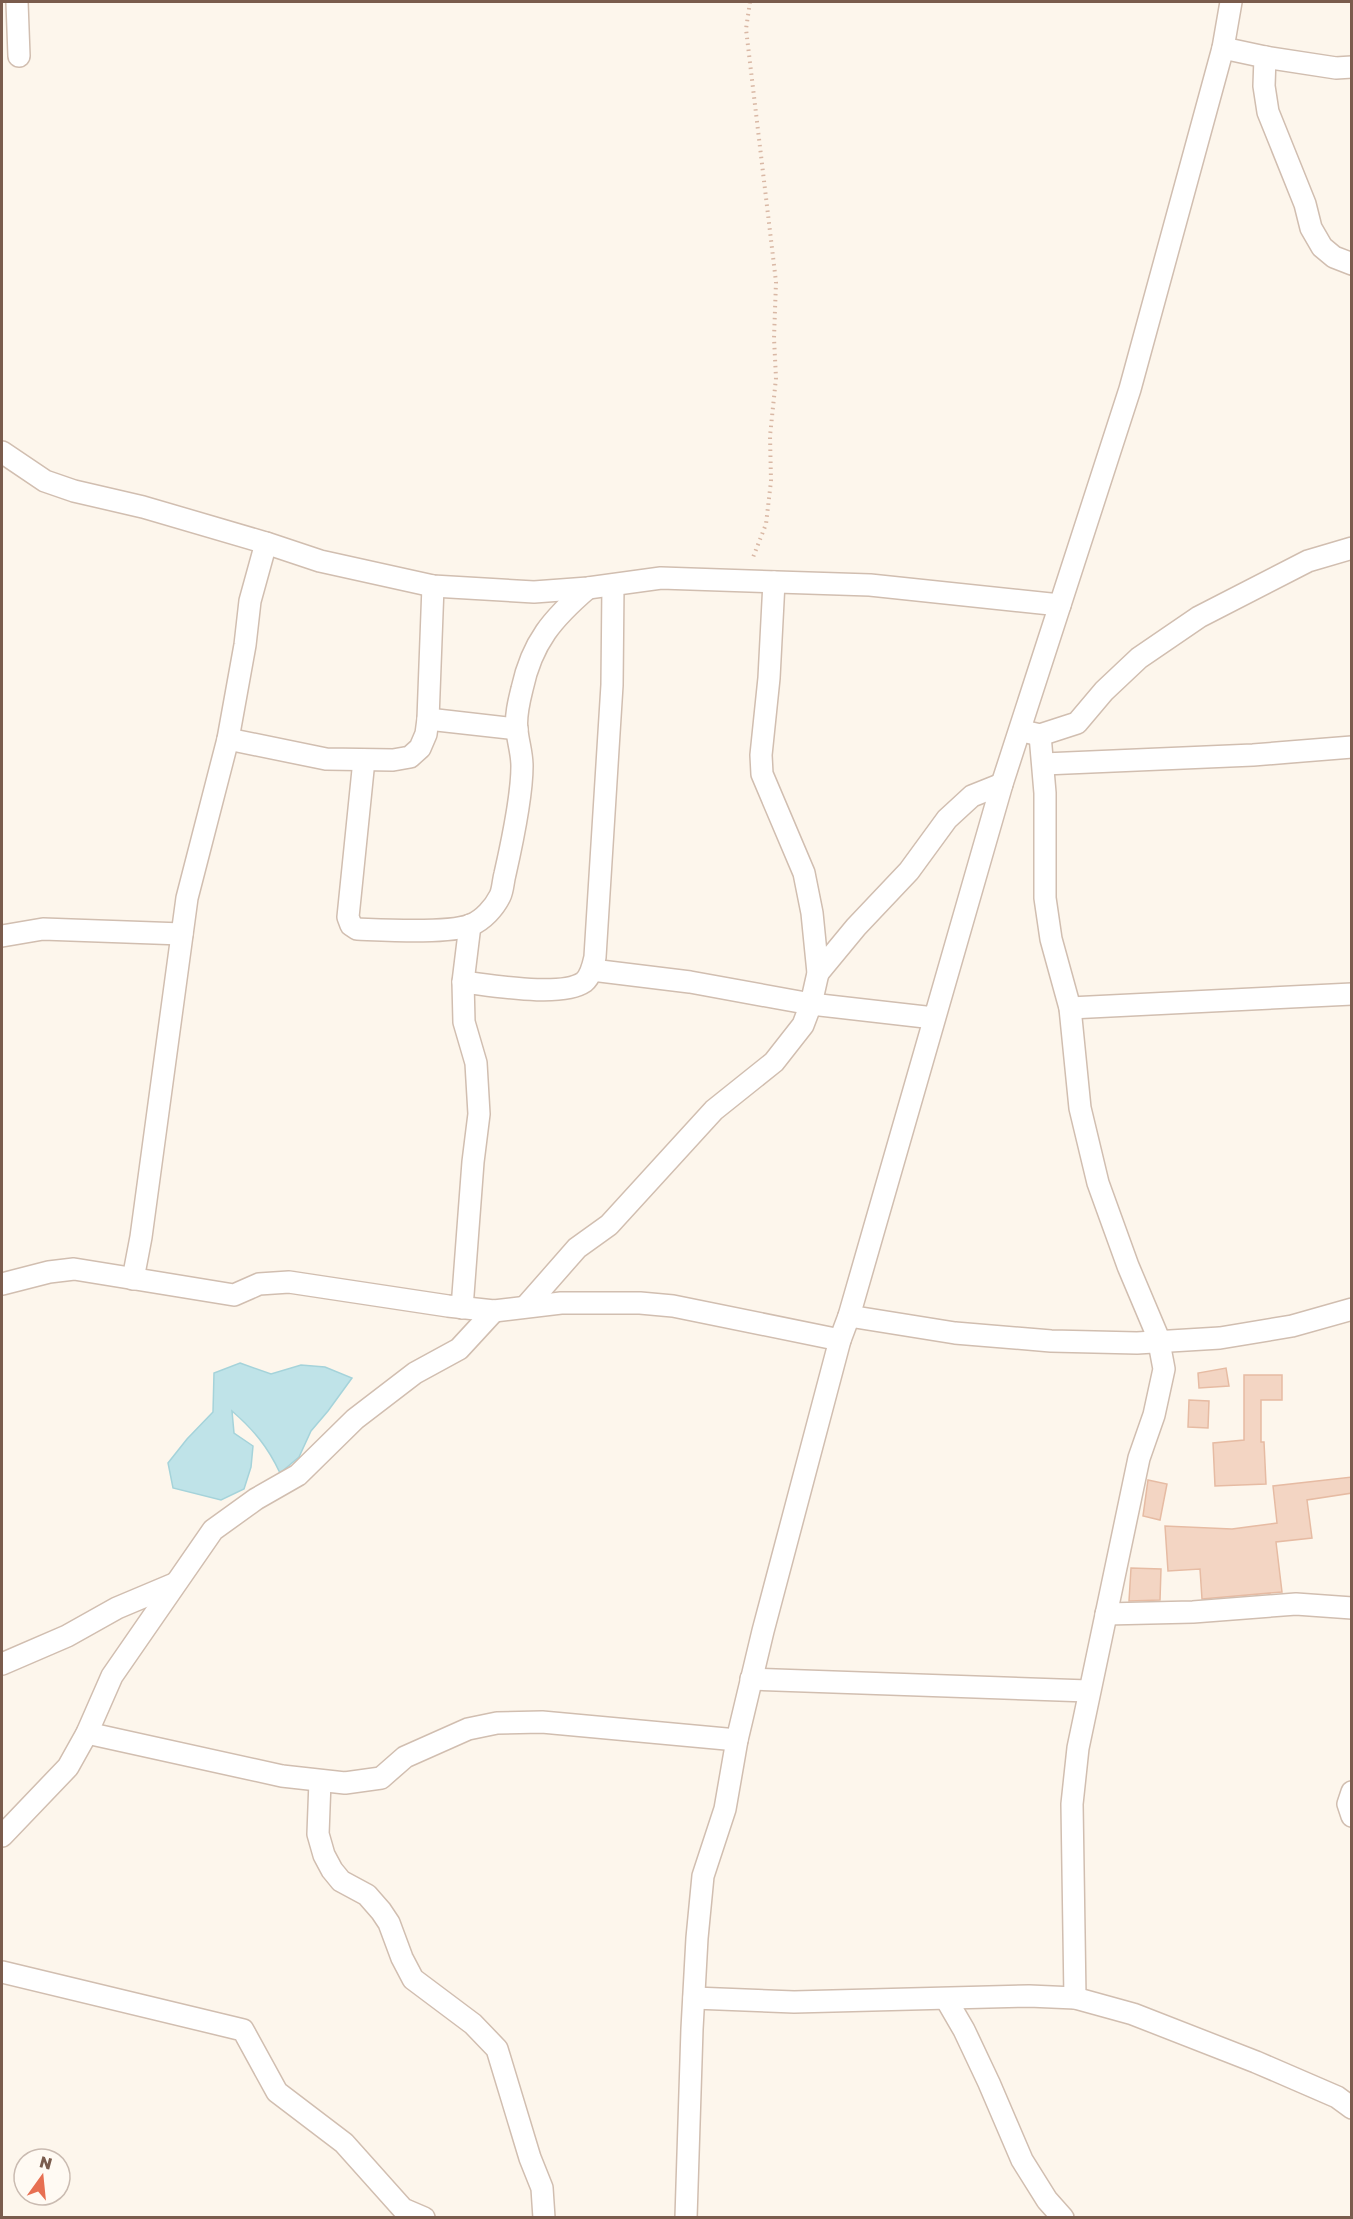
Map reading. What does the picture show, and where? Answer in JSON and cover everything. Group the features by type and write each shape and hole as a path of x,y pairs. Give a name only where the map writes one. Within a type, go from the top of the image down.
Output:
{"street":[{"path":"17,2 19,56"},
{"path":"686,2217 697,1938 704,1876 725,1809 737,1740 752,1679 840,1340 849,1316 1002,784 1130,389 1223,48 1231,2"},
{"path":"1223,48 1336,68 1352,67"},
{"path":"1265,57 1264,86 1268,112 1305,204 1311,228 1322,247 1335,257 1352,264"},
{"path":"2,452 45,482 143,507 320,561 433,586 534,592 588,588 661,578 870,585 1060,605"},
{"path":"134,1279 188,898 228,739 245,645 250,601 266,543"},
{"path":"1019,730 1040,735 1077,723 1104,691 1139,658 1199,617 1308,561 1352,548"},
{"path":"527,1305 577,1248 609,1225 714,1110 774,1062 802,1025 811,1004 818,973 812,913 804,873 762,774 761,754 769,678 774,582"},
{"path":"463,982 531,989 569,989 585,981 592,970 595,957 612,686 612,585"},
{"path":"228,739 326,759 393,760 410,757 420,748 426,734 428,720 433,586"},
{"path":"363,760 348,917 351,926 357,929 444,929 471,925 485,916 500,896 508,860 522,767 521,745 517,729 522,688 540,639 564,609 588,588"},
{"path":"428,720 517,729"},
{"path":"1040,735 1044,764 1045,898 1051,939 1070,1008 1080,1108 1091,1158 1128,1266 1160,1343 1164,1369 1154,1415 1139,1458 1088,1691 1078,1748 1072,1804 1075,1998"},
{"path":"1044,764 1253,755 1352,747"},
{"path":"818,973 856,927 909,871 947,819 972,796 1002,784"},
{"path":"462,1308 479,1114 476,1063 464,1022 463,982 471,925"},
{"path":"2,936 43,929 182,934"},
{"path":"592,970 690,982 811,1004 934,1018"},
{"path":"1070,1008 1352,994"},
{"path":"2,1284 49,1272 74,1269 234,1295 259,1284 289,1282 494,1311 527,1305 561,1303 673,1306 840,1340"},
{"path":"849,1316 955,1333 1071,1342 1160,1343 1220,1338 1292,1326 1352,1309"},
{"path":"2,1836 68,1767 87,1733 112,1676 213,1530 256,1499 298,1474 356,1419 415,1373 459,1349 494,1311"},
{"path":"2,1664 67,1636 117,1608 174,1584"},
{"path":"1106,1614 1193,1612 1296,1604 1352,1608"},
{"path":"752,1679 1088,1691"},
{"path":"87,1733 271,1773 345,1783 381,1778 405,1757 468,1729 497,1723 542,1722 737,1740"},
{"path":"320,1781 318,1834 324,1856 332,1870 341,1881 367,1895 381,1911 389,1923 402,1958 413,1979 473,2024 497,2049 530,2158 542,2188 544,2217"},
{"path":"1352,1792 1348,1804 1352,1816"},
{"path":"2,1972 243,2030 278,2092 344,2143 403,2209 424,2217"},
{"path":"694,1998 794,2002 1029,1996 1075,1998 1133,2014 1256,2062 1337,2097 1352,2108"},
{"path":"946,1999 964,2030 1022,2160 1047,2200 1063,2217"}],"path":[{"path":"744,581 766,524 771,482 770,436 776,378 774,338 776,282 746,29 750,2"}],"water":[{"path":"240,1363 271,1374 301,1365 325,1367 352,1378 311,1431 299,1457 280,1473 259,1439 232,1411 234,1433 253,1446 251,1467 244,1489 221,1500 173,1488 168,1463 213,1412 214,1373"}],"building":[{"path":"1226,1368 1229,1386 1199,1388 1198,1373"},
{"path":"1244,1375 1282,1375 1282,1400 1261,1400 1261,1442 1264,1442 1266,1484 1215,1486 1213,1443 1244,1440"},
{"path":"1189,1400 1209,1401 1208,1428 1188,1427"},
{"path":"1352,1477 1352,1493 1307,1500 1312,1538 1276,1542 1282,1592 1202,1599 1200,1569 1168,1571 1165,1526 1232,1529 1277,1523 1273,1486"},
{"path":"1148,1480 1167,1484 1160,1520 1143,1516"},
{"path":"1131,1568 1161,1569 1160,1600 1129,1601"}]}
